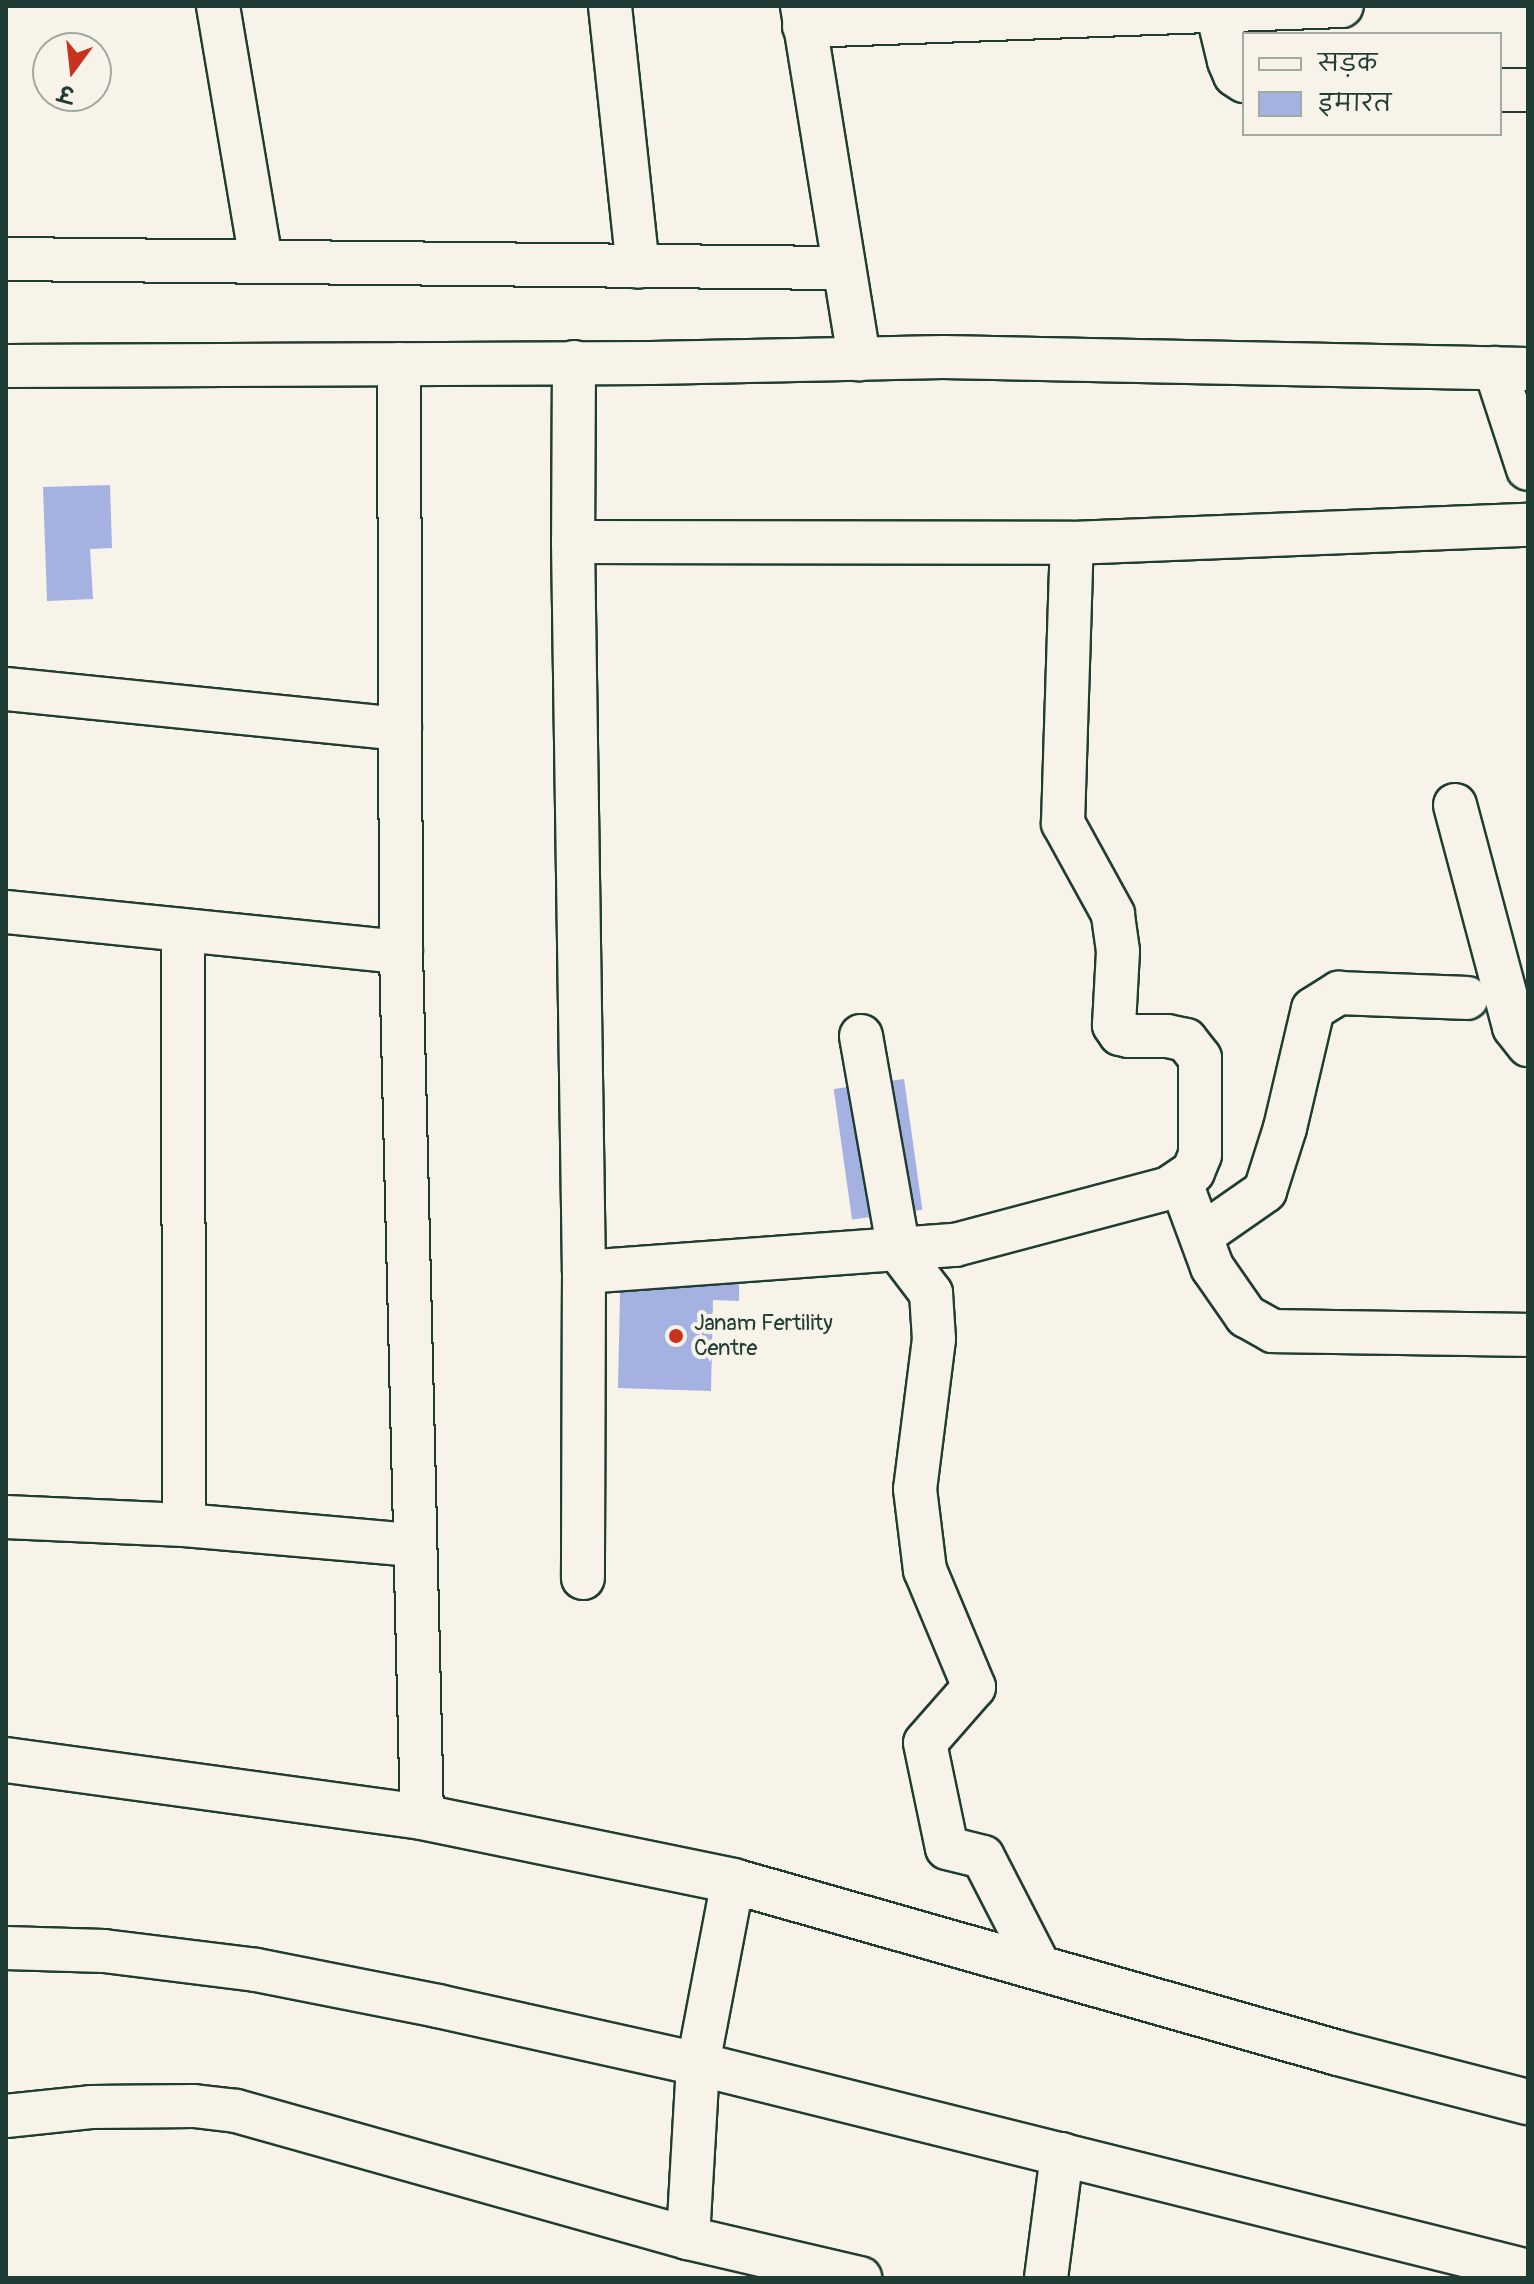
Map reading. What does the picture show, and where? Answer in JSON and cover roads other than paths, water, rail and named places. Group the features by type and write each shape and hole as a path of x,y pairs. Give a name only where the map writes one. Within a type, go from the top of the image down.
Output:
{"street":[{"path":"218,6 261,261"},
{"path":"610,6 638,266"},
{"path":"851,314 803,16 1217,11 1342,6"},
{"path":"1217,11 1229,61 1235,75 1242,80"},
{"path":"1502,90 1528,90"},
{"path":"6,259 638,266 851,314 1512,368 1528,469"},
{"path":"6,366 574,362 851,314"},
{"path":"574,362 573,542 584,1272 583,1578"},
{"path":"399,364 401,952 422,1817"},
{"path":"573,542 1072,543 1528,525"},
{"path":"584,1272 955,1245 1181,1183 1193,1172 1200,1155 1200,1058 1186,1040 1167,1036 1129,1036 1120,1034 1114,1025 1118,951 1113,914 1063,823 1072,543"},
{"path":"6,689 400,729"},
{"path":"1455,805 1514,1027 1528,1045"},
{"path":"6,912 401,952"},
{"path":"183,930 184,1525"},
{"path":"1202,1235 1265,1191 1285,1128 1313,1009 1339,993 1467,998"},
{"path":"861,1036 899,1251 931,1293 934,1339 915,1489 925,1570 974,1687 925,1743 947,1848 983,1857 1040,1968"},
{"path":"1181,1183 1212,1267 1246,1316 1273,1331 1528,1335"},
{"path":"6,1517 184,1525 413,1545"},
{"path":"6,1760 422,1817 733,1881 1338,2053 1528,2102"},
{"path":"688,2238 698,2064 714,1965 733,1881"},
{"path":"6,1948 104,1951 256,1970 438,2006 698,2064 1062,2154 1506,2271"},
{"path":"6,2116 91,2107 194,2106 236,2111 688,2238 860,2278"},
{"path":"1046,2278 1062,2154"}],"place":[{"name":"Janam Fertility Centre","path":"676,1336"}]}
